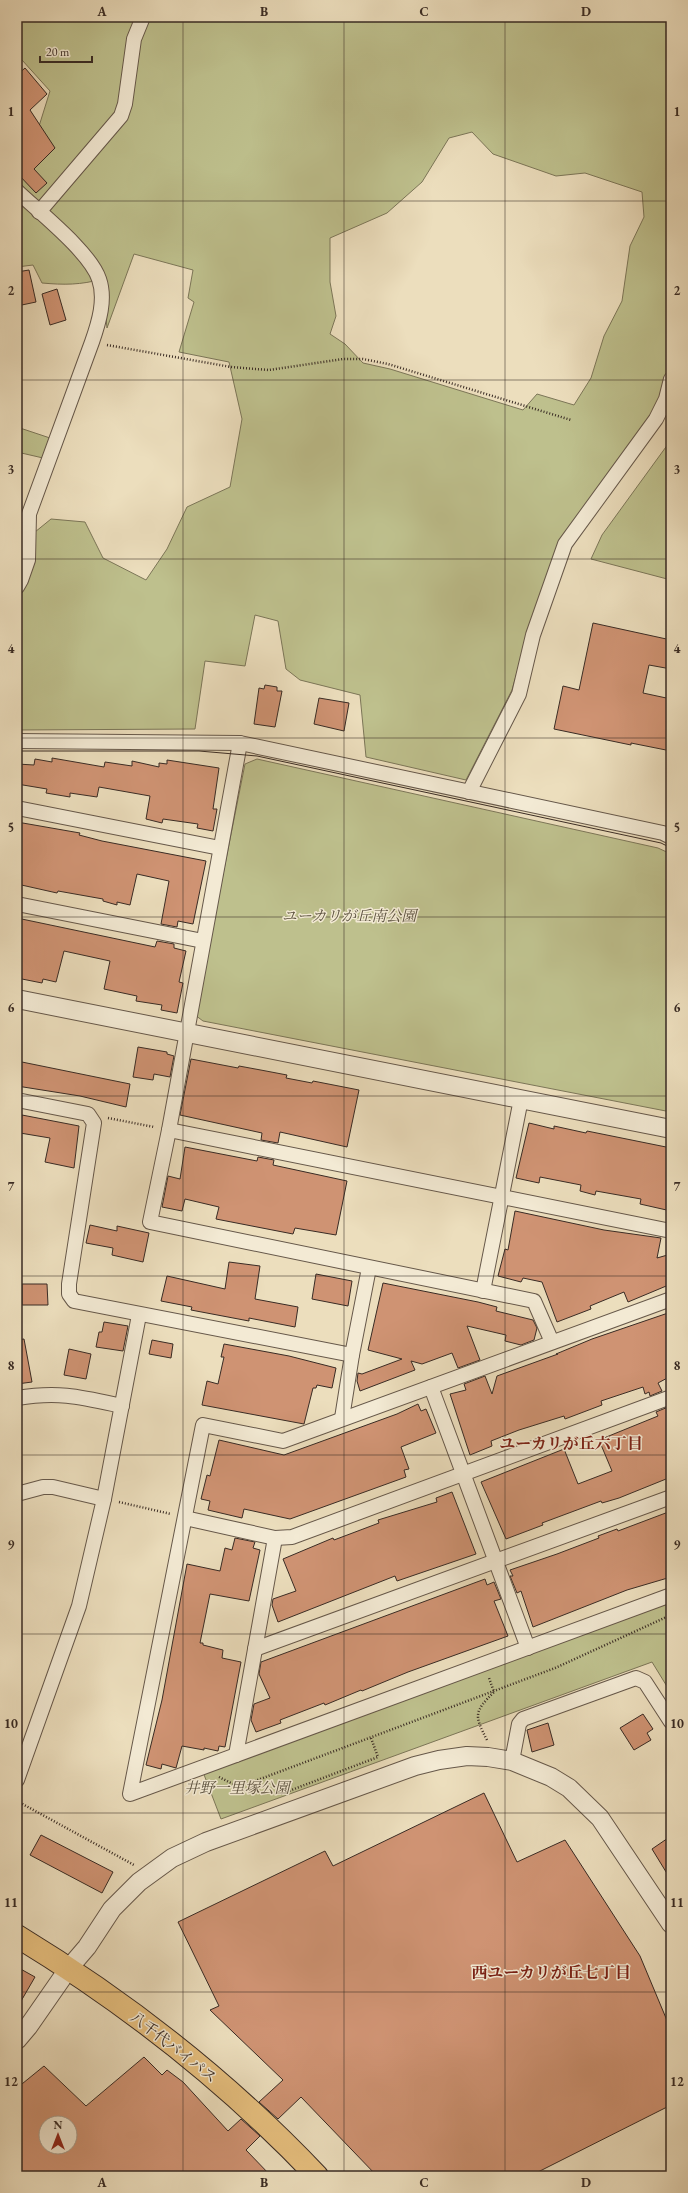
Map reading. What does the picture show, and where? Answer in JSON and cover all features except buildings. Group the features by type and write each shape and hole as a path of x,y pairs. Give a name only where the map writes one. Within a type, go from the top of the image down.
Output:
{"highway":[{"name":"八千代バイパス","path":"17,1936 69,1968 189,2056 281,2138 317,2176"}],"street":[{"path":"40,212 121,116 125,104 134,39 143,17"},
{"path":"17,192 40,212 80,251 95,268 100,280 102,299 100,320 29,514 28,560 22,580 17,587"},
{"path":"469,792 519,694 533,635 566,544 656,419 666,399 671,378"},
{"path":"17,741 240,742 663,833 671,837"},
{"path":"240,742 150,1222 534,1301 552,1342"},
{"path":"17,808 220,848"},
{"path":"17,904 203,941"},
{"path":"17,999 671,1129"},
{"path":"483,1290 521,1099"},
{"path":"17,1100 88,1114 94,1123 68,1284 69,1294 74,1301 139,1315 352,1355"},
{"path":"168,1130 671,1231"},
{"path":"342,1418 368,1268"},
{"path":"671,1299 342,1418 283,1441 203,1426 130,1794 671,1595"},
{"path":"17,1780 79,1606 104,1499 139,1315"},
{"path":"431,1387 528,1648"},
{"path":"17,1398 41,1394 72,1395 122,1406"},
{"path":"185,1518 275,1538 292,1537 671,1397"},
{"path":"17,1494 43,1487 53,1487 104,1499"},
{"path":"255,1649 671,1497"},
{"path":"236,1755 275,1538"},
{"path":"512,1761 519,1724 523,1719 636,1678 645,1682 671,1722"},
{"path":"17,2040 28,2027 69,1968 87,1947 112,1909 139,1882 172,1858 206,1842 415,1766 438,1760 467,1756 512,1761 551,1777 582,1800 600,1818 669,1915"}],"path":[{"path":"92,342 231,368 268,370 342,359 363,359 388,364 571,420"},
{"path":"88,1114 168,1130"},
{"path":"104,1499 185,1518"},
{"path":"218,1777 239,1787 555,1668 671,1615"},
{"path":"489,1744 479,1725 477,1715 481,1705 494,1692"},
{"path":"276,1796 378,1757 371,1738"},
{"path":"17,1801 139,1867"}],"green space":[{"path":"17,17 671,17 671,360 661,398 651,416 573,522 529,630 512,690 466,780 366,757 360,695 300,680 286,669 278,621 255,615 245,666 205,661 195,729 17,730 17,594 35,532 51,519 85,522 103,558 146,580 167,549 187,507 230,487 242,419 229,362 179,352 194,302 188,298 193,270 134,254 107,328 102,279 72,284 42,283 33,265 17,267 17,163 35,139 50,91 22,60 17,58","holes":["472,132 493,154 556,176 585,173 642,192 644,217 630,246 622,301 604,336 591,378 574,405 537,394 523,410 390,369 363,363 345,344 330,334 336,316 330,282 330,238 387,213 422,182 449,138"]},
{"path":"17,427 50,438 43,458 17,452"},
{"path":"671,440 671,580 591,559 602,535"},
{"name":"ユーカリが丘南公園","path":"257,759 658,848 671,854 671,1112 203,1021 195,1015 245,764"},
{"name":"井野一里塚公園","path":"671,1602 671,1693 652,1662 221,1819 203,1772"}],"tram line":[{"path":"17,751 199,751 257,756 661,843 671,848"}],"district":[{"name":"ユーカリが丘六丁目","path":"571,1443"},
{"name":"西ユーカリが丘七丁目","path":"551,1972"}]}
